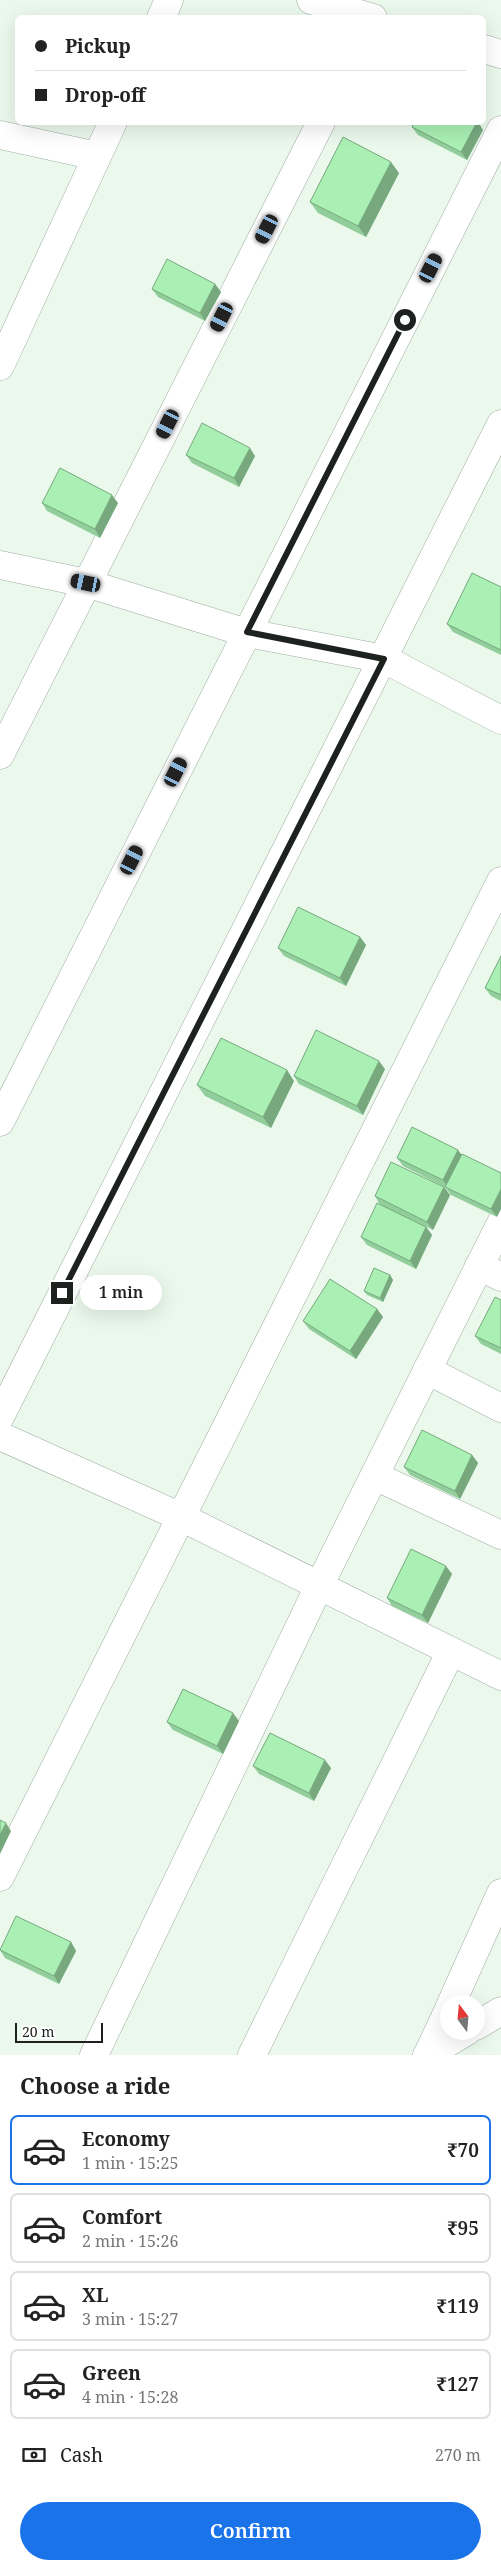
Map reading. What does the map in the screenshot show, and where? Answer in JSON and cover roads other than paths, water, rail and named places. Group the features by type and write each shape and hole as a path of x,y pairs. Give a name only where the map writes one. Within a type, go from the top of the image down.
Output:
{"street":[{"path":"162,15 169,0"},
{"path":"311,0 363,15"},
{"path":"486,50 501,54"},
{"path":"0,364 112,125"},
{"path":"4,740 319,125"},
{"path":"0,1122 501,130"},
{"path":"0,135 97,156"},
{"path":"0,1417 501,424"},
{"path":"0,565 86,583 247,632 384,659 501,720"},
{"path":"0,1877 501,881"},
{"path":"94,2055 320,1586 427,1370 490,1272 501,1222"},
{"path":"427,1370 501,1408"},
{"path":"0,1436 180,1517 501,1676"},
{"path":"375,1476 501,1535"},
{"path":"252,2055 451,1651"},
{"path":"455,1995 501,1893"},
{"path":"485,2021 501,2011"},
{"path":"427,2055 440,2027"},
{"path":"427,2055 452,2040"}]}
